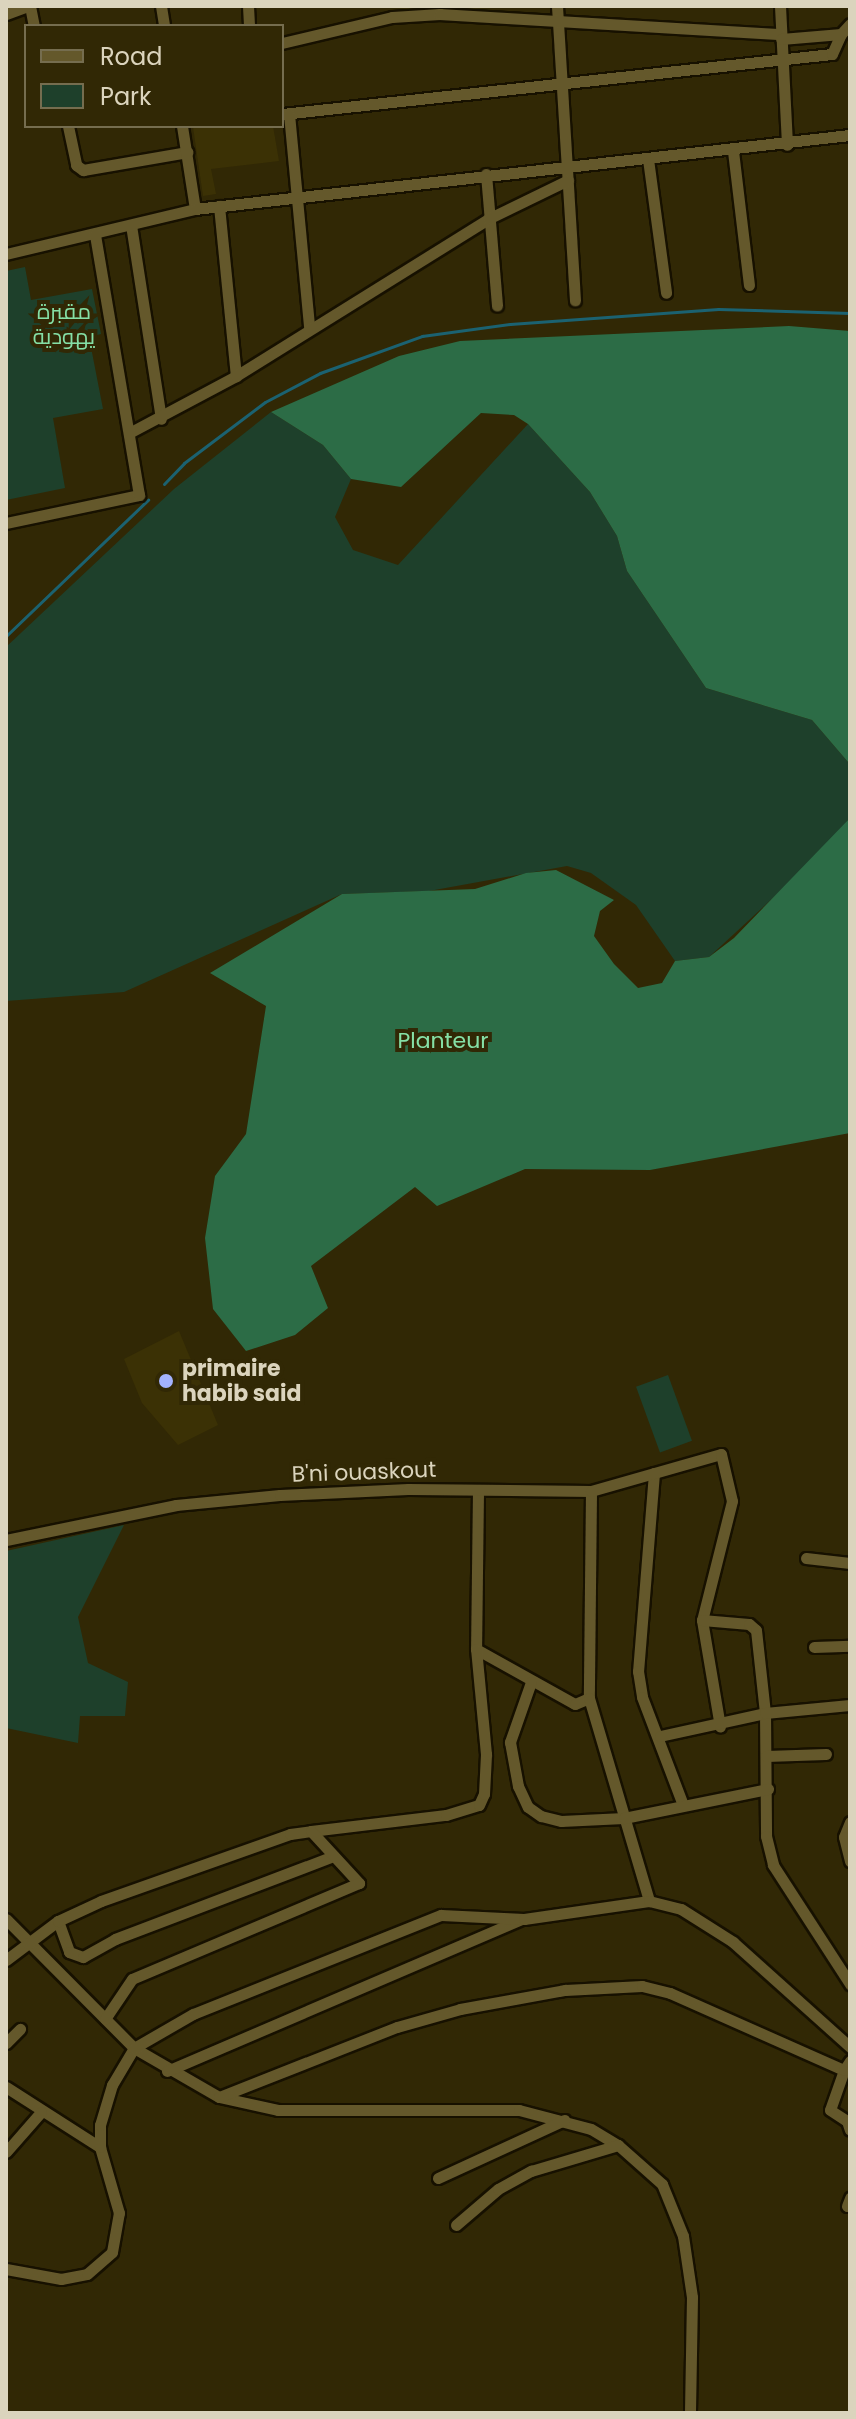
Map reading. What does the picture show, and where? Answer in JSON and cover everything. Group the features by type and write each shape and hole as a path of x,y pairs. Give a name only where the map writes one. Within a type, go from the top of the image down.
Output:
{"street":[{"path":"6,14 29,6"},
{"path":"780,6 787,145"},
{"path":"557,12 558,81 575,300"},
{"path":"284,43 392,17 557,12 780,36 841,34"},
{"path":"309,327 300,196 286,114 558,81 832,54 841,34 850,24"},
{"path":"68,128 76,165 83,170 187,152"},
{"path":"182,128 195,209"},
{"path":"6,254 195,209 486,174 787,145 850,135"},
{"path":"733,151 749,285"},
{"path":"648,159 666,293"},
{"path":"486,174 497,306"},
{"path":"129,433 161,419 236,376 309,327 488,219 568,180"},
{"path":"219,206 236,376"},
{"path":"131,225 161,419"},
{"path":"6,523 139,495 95,234"},
{"name":"B'ni ouaskout","path":"6,1540 176,1505 280,1495 478,1490 591,1491 721,1454 732,1501 702,1620"},
{"path":"654,1473 638,1671 642,1697 660,1736 683,1805"},
{"path":"6,1960 58,1921 183,1869 311,1831 446,1815 479,1805 484,1794 486,1754 476,1649 478,1490"},
{"path":"591,1491 589,1698 649,1901"},
{"path":"806,1558 850,1563"},
{"path":"720,1726 702,1620 749,1624 756,1630 765,1713 766,1836 773,1865 850,1984"},
{"path":"814,1647 850,1646"},
{"path":"476,1649 575,1704 589,1698"},
{"path":"531,1682 510,1742 518,1786 528,1807 561,1821 624,1818 768,1789"},
{"path":"660,1736 720,1726 765,1713 850,1705"},
{"path":"766,1756 826,1754"},
{"path":"850,1822 844,1831 850,1861"},
{"path":"105,2019 132,1979 359,1883 311,1831"},
{"path":"58,1921 69,1952 83,1957 115,1939 334,1856"},
{"path":"6,2269 61,2279 87,2274 112,2252 119,2213 100,2147 102,2109 134,2048 193,2014 401,1927 441,1915 524,1919 649,1901 681,1909 733,1942 850,2047"},
{"path":"6,1919 134,2048 167,2071 219,2097 278,2110 519,2110 564,2120 618,2145 662,2184 683,2236 692,2297 690,2413"},
{"path":"167,2071 524,1919"},
{"path":"219,2097 397,2027 460,2009 565,1990 642,1986 670,1993 847,2065 830,2110 843,2117 850,2130"},
{"path":"6,2043 20,2029"},
{"path":"6,2087 100,2147"},
{"path":"6,2152 41,2112"},
{"path":"438,2178 564,2120"},
{"path":"456,2225 498,2189 531,2171 618,2145"}],"shaded area":[{"path":"193,128 273,128 279,161 211,169 216,194 203,196"},
{"name":"primaire habib said","path":"179,1331 218,1425 178,1445 142,1403 124,1359"}],"green space":[{"name":"مقبرة يهودية","path":"25,267 31,300 92,289 101,334 89,337 103,409 53,418 65,488 6,500 6,271"},
{"path":"789,326 850,331 850,812 848,762 812,720 706,688 627,571 617,536 590,492 528,424 514,415 481,413 401,487 351,479 323,445 271,412 399,356 460,341"},
{"path":"271,412 323,445 351,479 335,517 353,550 398,565 528,424 590,492 617,536 627,571 706,688 812,720 848,762 850,818 814,860 709,957 675,961 636,905 591,873 567,866 429,891 342,894 124,992 6,1001 6,647 174,489"},
{"name":"Planteur","path":"850,818 850,1133 650,1170 525,1169 437,1206 415,1187 311,1266 328,1308 295,1335 246,1351 213,1309 205,1238 215,1176 246,1134 266,1006 210,973 342,894 475,889 526,873 556,870 614,900 600,911 594,936 614,964 638,988 662,983 675,961 709,957 734,938"},
{"path":"668,1375 692,1441 660,1452 636,1387"},
{"path":"124,1525 78,1617 88,1663 128,1682 125,1716 80,1716 78,1743 6,1728 6,1551"}],"waterway":[{"path":"164,484 184,463 265,402 320,373 422,336 510,324 718,309 850,313"},
{"path":"6,636 148,500"}],"place":[{"name":"primaire habib said","path":"166,1381"}]}
